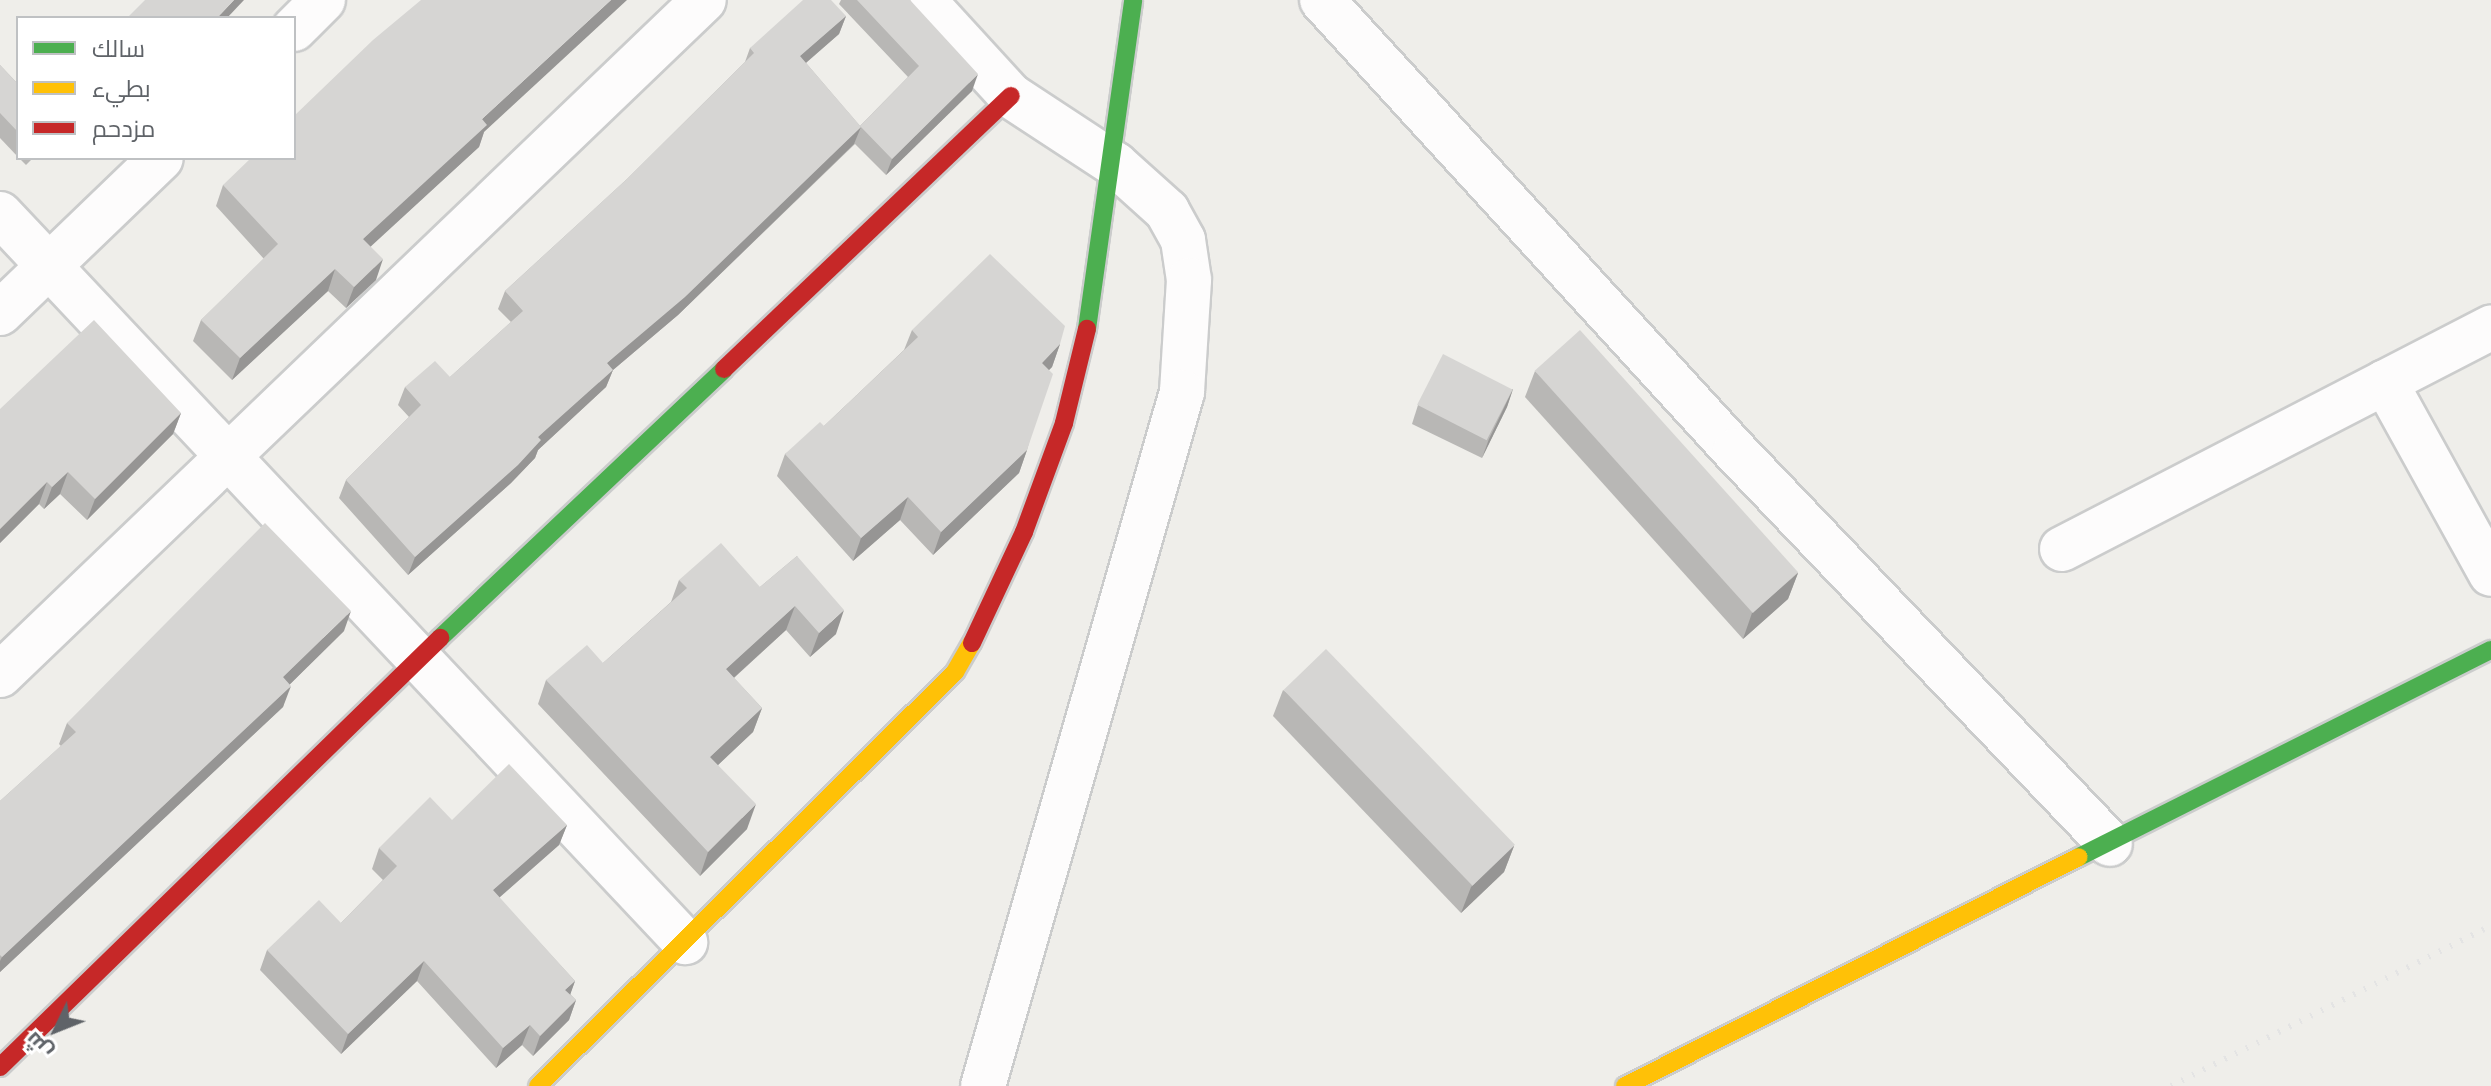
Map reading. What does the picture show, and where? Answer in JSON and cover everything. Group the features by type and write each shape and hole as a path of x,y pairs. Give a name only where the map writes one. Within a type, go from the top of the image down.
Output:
{"street":[{"path":"296,27 323,0"},
{"path":"0,675 704,0"},
{"path":"923,0 1011,96 1116,165 1167,211 1183,240 1189,280 1182,392 983,1086"},
{"path":"538,1086 955,672 968,651 1024,532 1064,423 1094,300 1116,165 1133,0"},
{"path":"1322,0 1735,451 2110,844"},
{"path":"0,1067 416,661 1011,96"},
{"path":"0,313 159,160"},
{"path":"0,214 416,661 685,942"},
{"path":"2062,549 2491,328"},
{"path":"2385,382 2491,574"},
{"path":"1625,1086 2491,650"}],"building":[{"path":"145,0 234,0 219,16 129,16"},
{"path":"421,0 611,0 482,119 487,125 363,239 383,259 354,287 335,269 240,358 201,320 278,244 223,185 249,160 296,160 296,114 373,40"},
{"path":"803,0 831,0 846,16 800,56 861,127 685,297 607,363 613,370 538,437 541,440 518,465 415,557 346,480 421,405 405,387 435,361 450,377 523,311 505,291 627,179 754,53 750,48"},
{"path":"857,0 910,0 978,74 892,159 860,126 919,66"},
{"path":"0,65 16,82 16,130 0,113"},
{"path":"990,254 1065,326 1060,344 1042,363 1053,374 1027,450 941,532 908,497 861,538 785,454 820,422 824,426 918,337 912,330"},
{"path":"94,320 181,413 95,499 68,472 52,487 47,482 0,529 0,409"},
{"path":"1580,330 1798,572 1753,613 1535,371"},
{"path":"1443,354 1512,389 1487,440 1417,405"},
{"path":"265,523 351,611 283,677 291,686 2,957 0,801 76,732 67,723"},
{"path":"721,543 760,587 797,556 844,610 819,633 795,606 726,669 762,708 710,757 756,804 708,852 546,680 587,645 603,663 687,588 679,580"},
{"path":"1326,649 1515,845 1473,886 1284,690"},
{"path":"509,764 567,825 493,890 575,981 565,990 576,1000 540,1036 530,1025 503,1048 424,961 348,1034 267,950 319,900 341,923 397,866 379,848 430,797 452,820"}],"railway":[{"path":"2171,1086 2491,926"}],"traffic: fast":[{"path":"1087,329 1133,0"},
{"path":"440,638 724,369"},
{"path":"2079,857 2491,650"}],"traffic: slow":[{"path":"538,1086 955,672 972,643"},
{"path":"1625,1086 2079,857"}],"traffic: jam":[{"path":"724,369 1011,96"},
{"path":"972,643 1024,532 1064,423 1087,329"},
{"path":"0,1067 440,638"}]}
